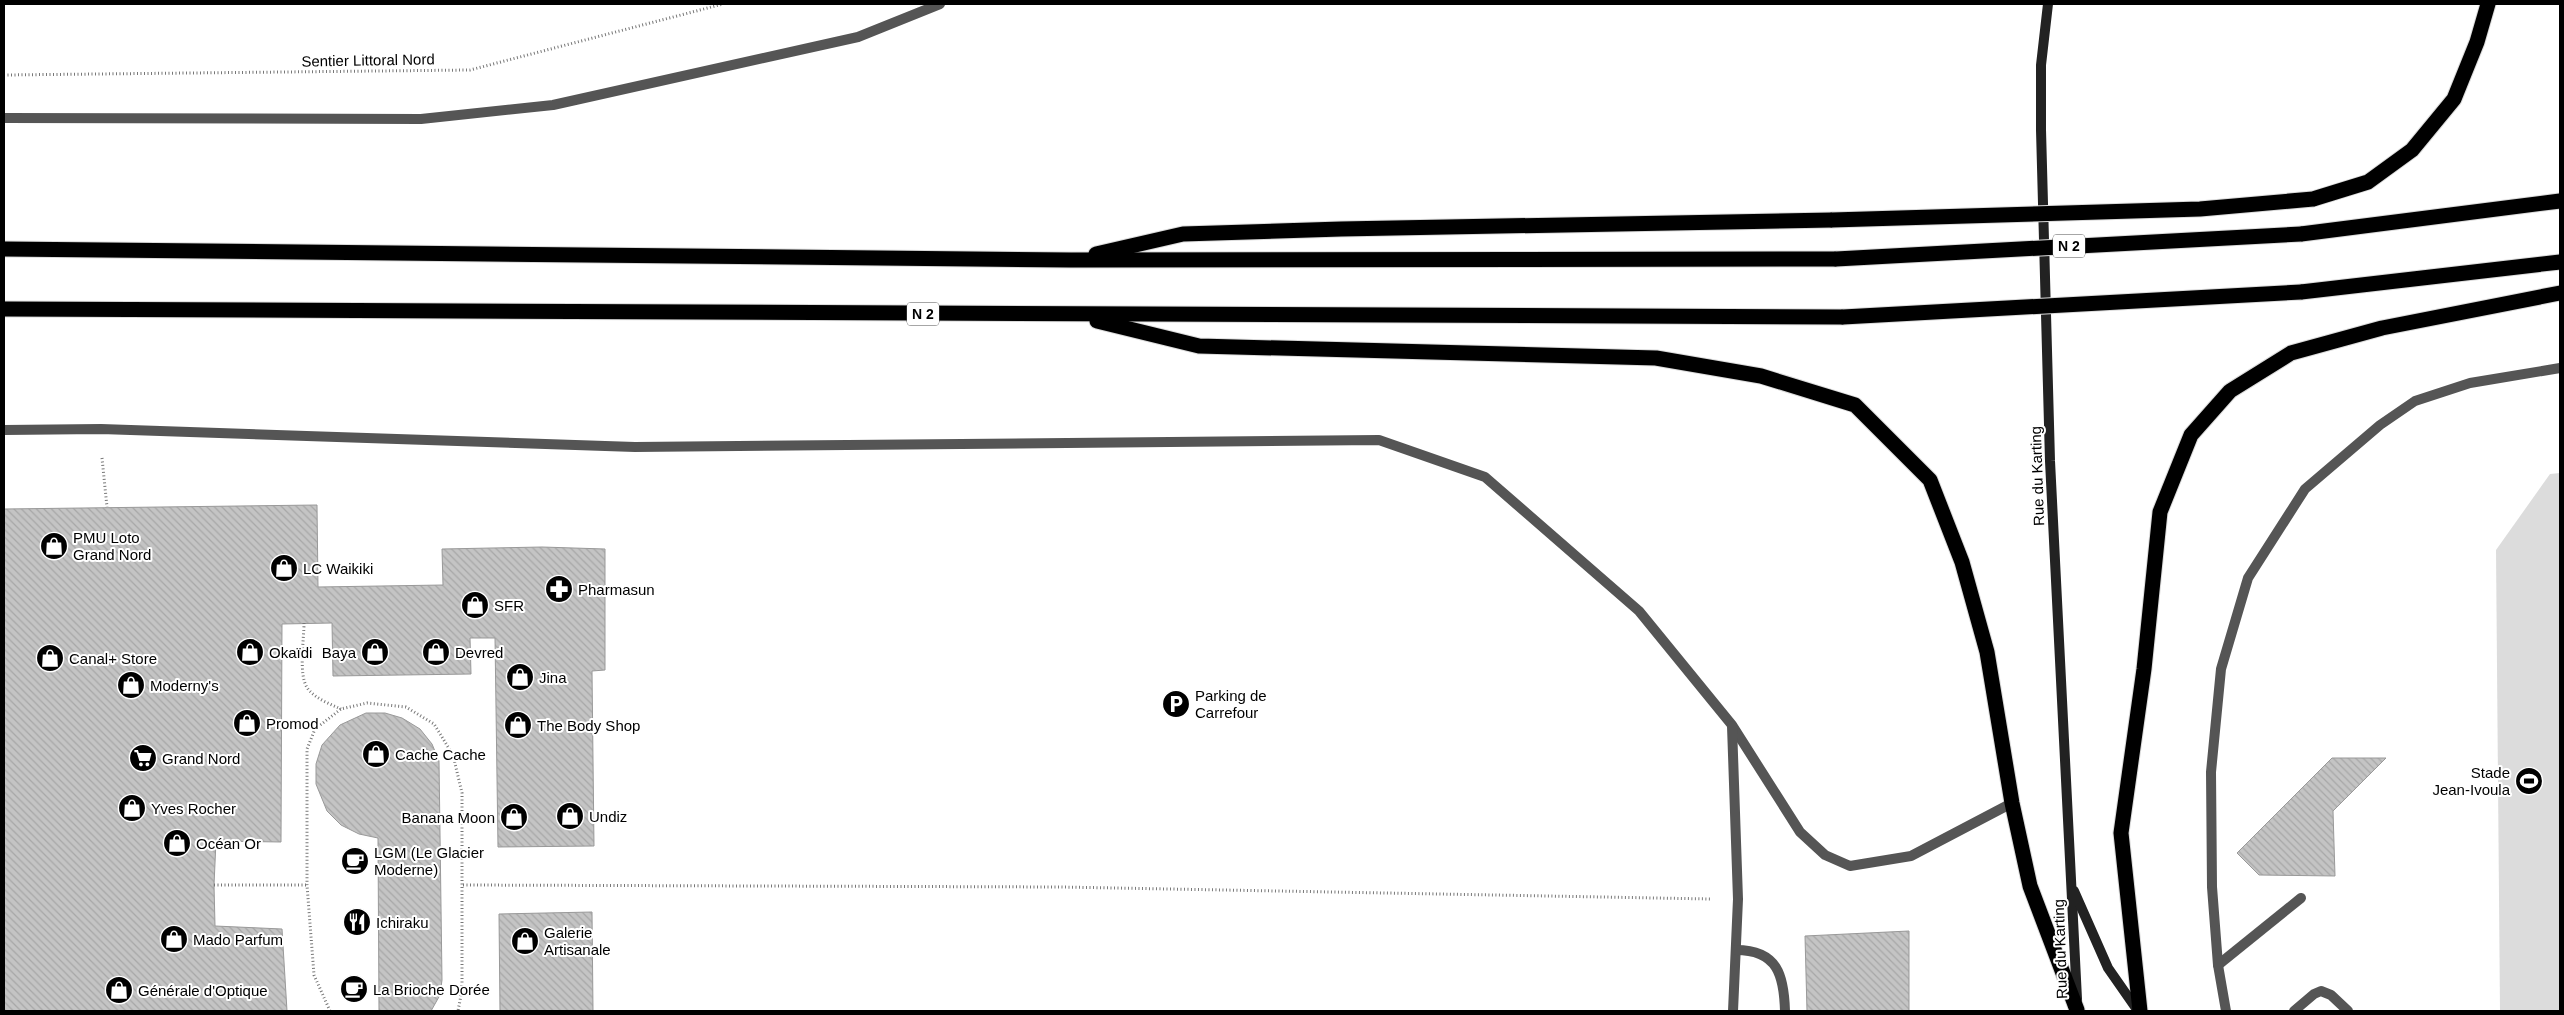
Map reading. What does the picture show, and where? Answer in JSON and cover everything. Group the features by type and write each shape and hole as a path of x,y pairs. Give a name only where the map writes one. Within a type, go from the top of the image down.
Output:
{"highway":[{"path":"1071,260 1183,234 1832,220 2200,209 2313,199 2368,182 2412,150 2454,99 2476,42 2488,4"},
{"name":"N 2","path":"4,249 1071,260 1836,258 2301,234 2560,201"},
{"name":"N 2","path":"4,309 1843,317 2301,292 2560,262"},
{"path":"2139,1011 2121,833 2144,669 2160,512 2191,435 2230,391 2291,353 2382,328 2560,293"},
{"path":"1074,315 1199,346 1656,358 1761,376 1854,405 1930,480 1962,562 1986,652 2012,803 2030,886 2077,1011"}],"main road":[{"name":"Rue du Karting","path":"2048,4 2041,65 2050,461 2077,1011"},
{"name":"Rue du Karting","path":"2072,886 2108,968 2139,1011"}],"street":[{"path":"4,118 421,118 553,105 858,37 940,4"},
{"path":"2226,1011 2218,965 2212,887 2211,772 2221,669 2248,578 2305,489 2387,420 2415,401 2470,383 2560,368"},
{"path":"4,430 111,429 635,446 1379,440 1485,477 1639,610 1732,726 1800,832 1825,855 1850,866 1911,856 2012,803"},
{"path":"1732,726 1738,899 1733,1011"},
{"path":"2218,965 2301,898"},
{"path":"1736,950 1754,950 1764,954 1772,962 1784,987 1785,1011"},
{"path":"2294,1011 2314,994 2321,991 2331,996 2348,1011"}],"path":[{"name":"Sentier Littoral Nord","path":"4,75 470,70 723,4"},
{"path":"102,457 107,508"},
{"path":"304,624 303,674 307,687 316,696 341,709"},
{"path":"330,1011 314,975 307,886 307,748 315,729 341,709 367,703 406,707 434,724 454,755 462,793 462,990 458,1011"},
{"path":"214,885 307,886"},
{"path":"463,885 1061,887 1738,899"}],"shaded area":[{"name":"Stade Jean-Ivoula","path":"2560,473 2560,1011 2500,1011 2496,550 2550,474"}],"building":[{"name":"Grand Nord","path":"317,505 318,587 443,585 442,549 542,547 605,549 605,670 592,671 594,846 498,847 495,638 470,638 471,674 333,676 332,623 282,624 281,842 216,841 214,885 215,926 282,929 287,1011 4,1011 4,509"},
{"path":"366,713 385,713 402,718 420,729 432,744 439,761 442,980 440,995 431,1011 379,1011 378,838 359,834 341,825 327,811 316,784 316,764 322,745 340,725"},
{"path":"2332,758 2386,758 2333,811 2335,876 2259,875 2237,853"},
{"path":"592,912 593,1011 500,1011 499,914"},
{"path":"1909,931 1909,1011 1807,1011 1805,936"}],"place":[{"name":"PMU Loto Grand Nord","path":"54,546"},
{"name":"LC Waikiki","path":"284,568"},
{"name":"Pharmasun","path":"559,589"},
{"name":"SFR","path":"475,605"},
{"name":"Okaïdi","path":"250,652"},
{"name":"Baya","path":"375,652"},
{"name":"Devred","path":"436,652"},
{"name":"Canal+ Store","path":"50,658"},
{"name":"Jina","path":"520,677"},
{"name":"Moderny's","path":"131,685"},
{"name":"Parking de Carrefour","path":"1176,704"},
{"name":"Promod","path":"247,723"},
{"name":"The Body Shop","path":"518,725"},
{"name":"Cache Cache","path":"376,754"},
{"name":"Grand Nord","path":"143,758"},
{"name":"Stade Jean-Ivoula","path":"2529,781"},
{"name":"Yves Rocher","path":"132,808"},
{"name":"Undiz","path":"570,816"},
{"name":"Banana Moon","path":"514,817"},
{"name":"Océan Or","path":"177,843"},
{"name":"LGM (Le Glacier Moderne)","path":"355,861"},
{"name":"Ichiraku","path":"357,922"},
{"name":"Mado Parfum","path":"174,939"},
{"name":"Galerie Artisanale","path":"525,941"},
{"name":"La Brioche Dorée","path":"354,989"},
{"name":"Générale d'Optique","path":"119,990"}]}
